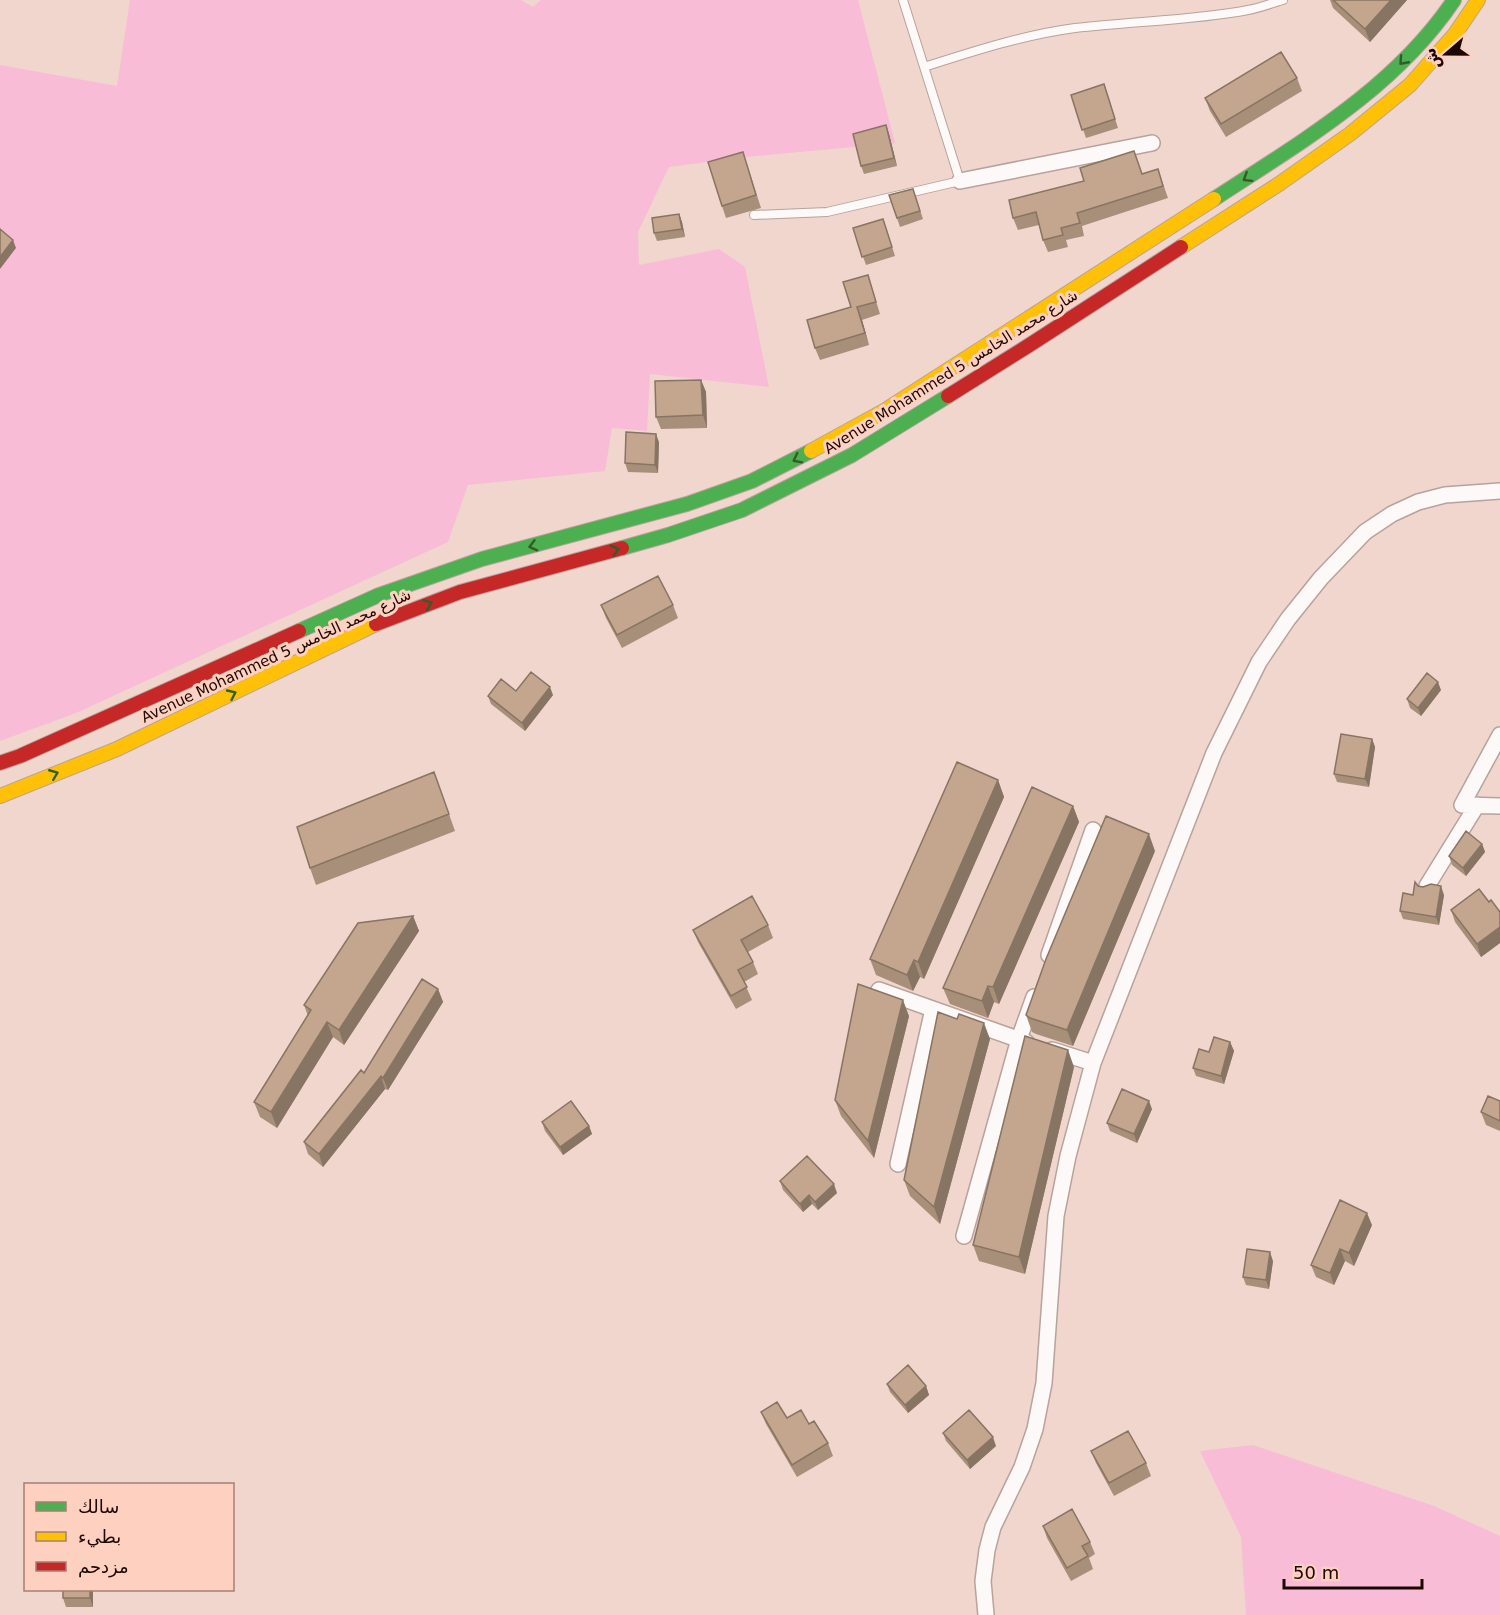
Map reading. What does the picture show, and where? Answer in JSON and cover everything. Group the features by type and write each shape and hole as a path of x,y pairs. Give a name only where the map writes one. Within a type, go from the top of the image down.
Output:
{"main road":[{"name":"Avenue Mohammed 5 شارع محمد الخامس","path":"0,763 379,595 482,559 687,504 752,481 801,457 884,411 1339,117 1396,69 1440,21 1454,0"},
{"name":"Avenue Mohammed 5 شارع محمد الخامس","path":"0,796 117,749 386,620 460,592 668,535 742,510 852,455 1031,344 1279,184 1350,134 1410,85 1455,34 1478,0"}],"street":[{"path":"960,181 1152,143"},
{"path":"986,1615 983,1581 987,1550 993,1527 1022,1467 1035,1429 1044,1383 1056,1216 1068,1156 1093,1063 1214,753 1259,663 1288,619 1321,578 1365,532 1392,514 1418,502 1445,495 1500,491"},
{"path":"1500,735 1462,805 1500,806"},
{"path":"1427,886 1477,805"},
{"path":"964,1236 1018,1039 1093,830"},
{"path":"879,990 1093,1063"},
{"path":"898,1164 933,1009"}],"lane":[{"path":"754,215 827,212 960,181 903,0"},
{"path":"1248,0 1249,10"},
{"path":"924,67 1033,35 1075,28 1249,10 1284,0"}],"shaded area":[{"path":"130,0 521,0 533,7 541,0 858,0 895,143 736,158 669,167 638,232 639,265 719,249 745,267 769,387 650,374 647,431 612,428 605,471 468,485 448,542 76,713 0,741 0,65 117,86"},
{"path":"1253,1445 1434,1506 1500,1536 1500,1615 1246,1615 1241,1537 1200,1451"}],"building":[{"path":"1333,0 1391,0 1365,29"},
{"path":"1281,52 1297,78 1221,124 1205,98"},
{"path":"1104,84 1115,119 1082,130 1071,95"},
{"path":"886,125 894,158 861,166 853,134"},
{"path":"1134,151 1142,174 1158,169 1163,186 1077,213 1080,223 1061,228 1063,235 1043,240 1036,212 1013,218 1009,200 1084,181 1080,168"},
{"path":"743,152 756,195 722,206 708,162"},
{"path":"913,189 920,211 897,218 889,195"},
{"path":"679,214 682,229 654,233 652,218"},
{"path":"883,219 892,247 862,257 853,228"},
{"path":"0,229 13,240 0,257"},
{"path":"868,275 876,302 857,307 865,333 815,348 807,320 851,307 843,282"},
{"path":"701,380 703,415 656,417 655,381"},
{"path":"626,432 656,434 655,465 625,463"},
{"path":"658,576 673,605 617,635 601,605"},
{"path":"531,672 550,687 522,723 488,696 501,679 516,691"},
{"path":"1427,673 1438,682 1418,708 1407,699"},
{"path":"1341,734 1372,739 1365,779 1334,774"},
{"path":"957,762 998,780 918,962 914,960 907,975 870,959"},
{"path":"434,772 449,814 310,868 297,827"},
{"path":"1032,787 1073,806 993,987 988,986 982,1001 943,988"},
{"path":"1106,816 1149,834 1067,1030 1026,1015 1046,959"},
{"path":"1466,831 1482,844 1463,868 1449,856"},
{"path":"1415,882 1418,886 1423,887 1431,884 1441,886 1436,917 1400,911 1403,893 1413,895"},
{"path":"1479,889 1500,912 1500,927 1477,944 1451,910"},
{"path":"752,896 768,925 741,940 753,962 738,970 747,987 731,996 693,930"},
{"path":"413,916 339,1030 327,1022 271,1112 254,1102 311,1010 304,1005 358,923"},
{"path":"422,979 438,989 383,1078 381,1076 319,1154 304,1142 361,1070 364,1073"},
{"path":"858,984 903,1000 868,1141 835,1100"},
{"path":"938,1012 957,1019 959,1014 984,1023 934,1207 904,1180"},
{"path":"1025,1036 1068,1050 1019,1257 973,1245"},
{"path":"1214,1037 1230,1042 1221,1076 1193,1068 1199,1049 1209,1052"},
{"path":"1122,1089 1149,1101 1134,1134 1107,1123"},
{"path":"1488,1096 1500,1101 1500,1121 1481,1112"},
{"path":"571,1101 589,1126 560,1147 542,1122"},
{"path":"807,1156 834,1184 815,1202 809,1195 800,1204 780,1181"},
{"path":"1340,1200 1367,1213 1349,1253 1340,1249 1330,1273 1311,1265"},
{"path":"1247,1249 1270,1252 1266,1280 1243,1277"},
{"path":"908,1365 926,1386 905,1405 887,1384"},
{"path":"777,1402 787,1418 801,1410 809,1424 814,1421 828,1443 792,1465 761,1412"},
{"path":"969,1410 993,1437 967,1460 943,1433"},
{"path":"1128,1431 1146,1463 1109,1483 1091,1451"},
{"path":"1072,1509 1090,1542 1082,1546 1088,1556 1067,1568 1043,1526"},
{"path":"63,1591 90,1591 90,1598 63,1598"}],"traffic: fast":[{"path":"1214,199 1313,134 1375,87 1404,60 1454,0"},
{"path":"622,548 742,510 852,455 948,396"},
{"path":"299,631 379,595 482,559 687,504 752,481 811,451"}],"traffic: slow":[{"path":"1181,247 1279,184 1350,134 1410,85 1455,34 1478,0"},
{"path":"811,451 884,411 1214,199"},
{"path":"0,796 117,749 376,624"}],"traffic: jam":[{"path":"948,396 1181,247"},
{"path":"376,624 460,592 622,548"},
{"path":"0,763 299,631"}]}
